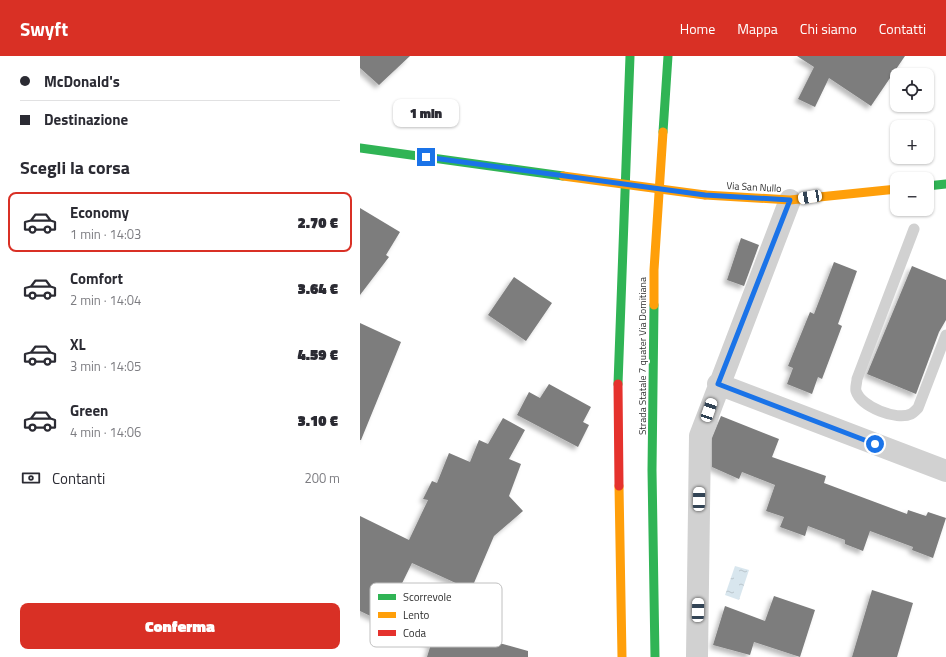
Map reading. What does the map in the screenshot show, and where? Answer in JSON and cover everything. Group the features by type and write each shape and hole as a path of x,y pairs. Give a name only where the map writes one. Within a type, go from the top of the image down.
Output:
{"main road":[{"name":"Strada Statale 7 quater Via Domitiana","path":"622,657 618,398 623,219 630,56"},
{"name":"Strada Statale 7 quater Via Domitiana","path":"655,657 652,470 654,270 668,56"},
{"name":"Via San Nullo","path":"360,148 495,168 705,195 790,200 890,189"},
{"path":"934,185 946,184"}],"street":[{"path":"697,657 700,436 718,384 790,200"},
{"path":"718,384 946,471"}],"lane":[{"path":"914,229 857,379 856,391 862,400 878,410 896,416 910,414 918,408 946,335"}],"water":[{"path":"735,566 749,570 739,600 725,595"}],"building":[{"path":"360,56 410,56 379,85 360,68"},
{"path":"797,56 905,56 897,68 890,68 890,78 871,106 829,78 815,107 798,99 814,67"},
{"path":"360,208 400,232 386,255 389,257 360,295"},
{"path":"741,238 759,245 744,286 727,280"},
{"path":"834,262 857,271 838,324 842,326 822,379 818,377 812,394 787,384 793,368 788,366 810,312 814,314"},
{"path":"912,266 946,280 946,320 939,332 916,394 867,374"},
{"path":"514,277 552,303 526,341 488,315"},
{"path":"360,323 401,342 361,440 360,440"},
{"path":"549,384 591,407 583,422 589,425 578,447 517,415 529,392 540,398"},
{"path":"721,416 779,439 772,457 826,476 824,483 907,514 908,510 926,516 928,512 946,518 933,558 912,550 913,547 870,531 863,551 845,544 845,540 808,526 805,536 780,527 784,517 766,511 775,485 742,472 739,479 712,467 712,438"},
{"path":"503,418 525,430 509,459 521,464 509,496 523,511 494,536 474,583 456,583 412,563 402,583 370,583 370,616 360,611 360,516 409,540 428,500 423,499 432,481 437,483 449,453 470,462 479,440 488,444"},
{"path":"872,590 913,603 897,657 852,657"},
{"path":"774,596 815,610 800,657 754,642 750,655 713,645 725,606 765,621"},
{"path":"502,644 528,651 528,657 427,657 430,647 502,647"}],"traffic: fast":[{"path":"618,384 630,56"},
{"path":"663,132 668,56"},
{"path":"360,148 563,176"},
{"path":"934,185 946,184"},
{"path":"654,305 652,470 655,657"}],"traffic: slow":[{"path":"654,305 654,270 663,132"},
{"path":"563,176 705,195"},
{"path":"705,195 790,200 890,190"},
{"path":"619,486 622,657"}],"traffic: jam":[{"path":"618,384 619,486"}],"route":[{"path":"426,157 495,168 705,195 751,199 790,200 718,384 875,444"}]}
